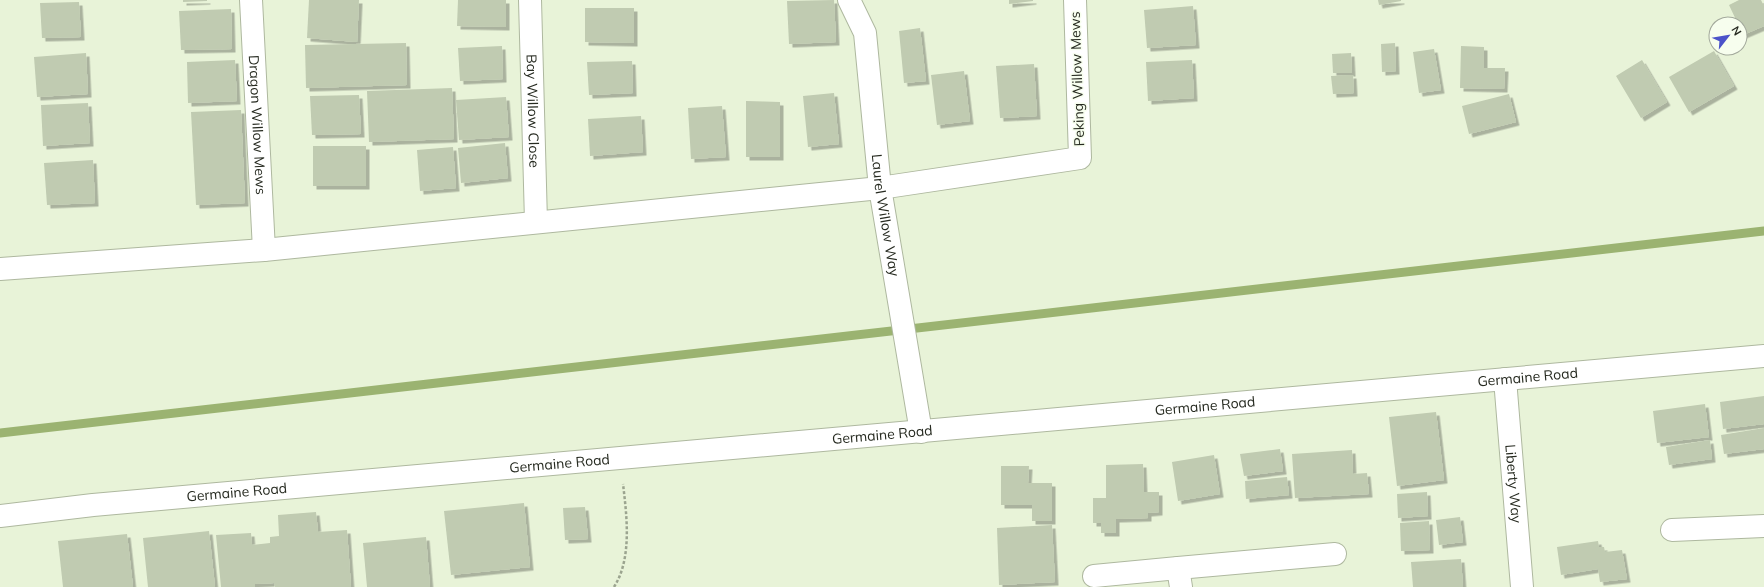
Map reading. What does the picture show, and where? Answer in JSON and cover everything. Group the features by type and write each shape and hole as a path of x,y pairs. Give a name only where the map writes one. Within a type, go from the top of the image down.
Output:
{"street":[{"name":"Dragon Willow Mews","path":"251,0 264,250"},
{"name":"Bay Willow Close","path":"530,0 536,222"},
{"name":"Laurel Willow Way","path":"849,0 865,33 880,188 921,432"},
{"name":"Peking Willow Mews","path":"880,188 1080,158 1075,0"},
{"path":"0,269 264,250 880,188"},
{"name":"Germaine Road","path":"0,516 94,505 1764,356"},
{"name":"Liberty Way","path":"1505,380 1522,587"},
{"path":"1672,530 1764,526"},
{"path":"1094,576 1180,578 1335,554"}],"path":[{"path":"614,587 622,575 628,528 620,458"}],"building":[{"path":"183,0 207,0 207,1 183,2"},
{"path":"309,0 359,0 357,42 307,38"},
{"path":"458,0 506,0 506,27 457,26"},
{"path":"834,0 836,42 789,44 787,1"},
{"path":"1009,0 1033,0 1033,1 1009,4"},
{"path":"1378,0 1401,0 1401,1 1379,5"},
{"path":"1739,0 1761,0 1764,6 1764,26 1748,33 1748,16 1734,16 1729,5"},
{"path":"79,2 81,37 42,38 40,3"},
{"path":"1193,6 1196,45 1147,48 1144,10"},
{"path":"585,8 634,8 634,43 585,42"},
{"path":"231,9 232,49 181,50 179,11"},
{"path":"920,28 926,81 904,83 899,31"},
{"path":"406,43 407,85 306,88 305,45"},
{"path":"1395,43 1396,71 1382,72 1381,44"},
{"path":"502,46 503,79 460,81 458,48"},
{"path":"1461,46 1484,47 1484,68 1505,68 1504,89 1460,88"},
{"path":"1434,49 1441,90 1419,93 1413,52"},
{"path":"86,53 88,94 37,97 34,57"},
{"path":"1351,53 1352,73 1333,73 1332,54"},
{"path":"1708,54 1708,56 1717,56 1734,86 1689,112 1669,77"},
{"path":"235,60 237,101 188,103 187,62"},
{"path":"1192,60 1194,98 1148,101 1146,62"},
{"path":"1642,60 1667,102 1641,118 1616,76"},
{"path":"632,61 633,93 589,95 587,62"},
{"path":"1034,64 1037,116 1000,118 996,66"},
{"path":"964,71 970,121 937,125 931,75"},
{"path":"1353,75 1354,93 1333,94 1331,76"},
{"path":"452,88 454,139 369,142 367,91"},
{"path":"834,93 839,144 808,147 803,96"},
{"path":"1509,94 1516,122 1469,134 1462,106"},
{"path":"359,95 361,134 312,135 310,96"},
{"path":"506,97 509,137 459,140 456,100"},
{"path":"746,101 780,102 780,157 746,157"},
{"path":"88,103 90,143 43,146 41,105"},
{"path":"722,106 726,157 691,159 688,108"},
{"path":"241,110 245,203 196,205 191,112"},
{"path":"641,116 643,152 590,156 588,119"},
{"path":"505,143 508,178 461,183 458,148"},
{"path":"313,146 366,146 366,186 313,186"},
{"path":"453,147 456,188 420,191 417,150"},
{"path":"93,160 95,203 47,205 44,163"},
{"path":"1764,396 1764,424 1723,429 1720,402"},
{"path":"1705,404 1709,437 1657,443 1653,411"},
{"path":"1436,412 1444,480 1397,486 1389,417"},
{"path":"1764,428 1764,449 1724,454 1721,435"},
{"path":"1710,440 1712,459 1669,465 1666,447"},
{"path":"1280,449 1283,471 1244,476 1240,454"},
{"path":"1352,450 1353,474 1367,473 1369,494 1295,498 1292,454"},
{"path":"1214,455 1220,494 1178,501 1172,462"},
{"path":"1143,464 1144,492 1159,492 1159,512 1148,513 1148,518 1116,519 1116,533 1101,533 1101,523 1093,523 1093,498 1106,498 1106,465"},
{"path":"1001,466 1029,466 1028,483 1052,483 1052,521 1032,521 1032,505 1001,505"},
{"path":"1287,477 1289,495 1246,499 1245,481"},
{"path":"1427,492 1428,516 1398,518 1397,494"},
{"path":"524,503 530,567 451,575 444,511"},
{"path":"585,507 588,539 565,540 563,508"},
{"path":"316,512 318,532 347,530 351,587 275,587 274,583 255,584 255,587 221,587 216,535 251,533 252,545 270,543 270,537 279,536 278,515"},
{"path":"1460,517 1463,542 1439,545 1436,520"},
{"path":"1429,521 1430,550 1401,551 1400,523"},
{"path":"1052,525 1055,582 999,585 997,528"},
{"path":"209,531 215,587 148,587 143,538"},
{"path":"127,534 133,587 63,587 58,541"},
{"path":"426,537 430,587 367,587 363,543"},
{"path":"1598,541 1599,547 1604,547 1605,552 1622,550 1627,579 1600,582 1598,569 1561,575 1557,547"},
{"path":"1461,559 1463,587 1413,587 1411,562"}],"waterway":[{"path":"0,433 1764,231"}]}
